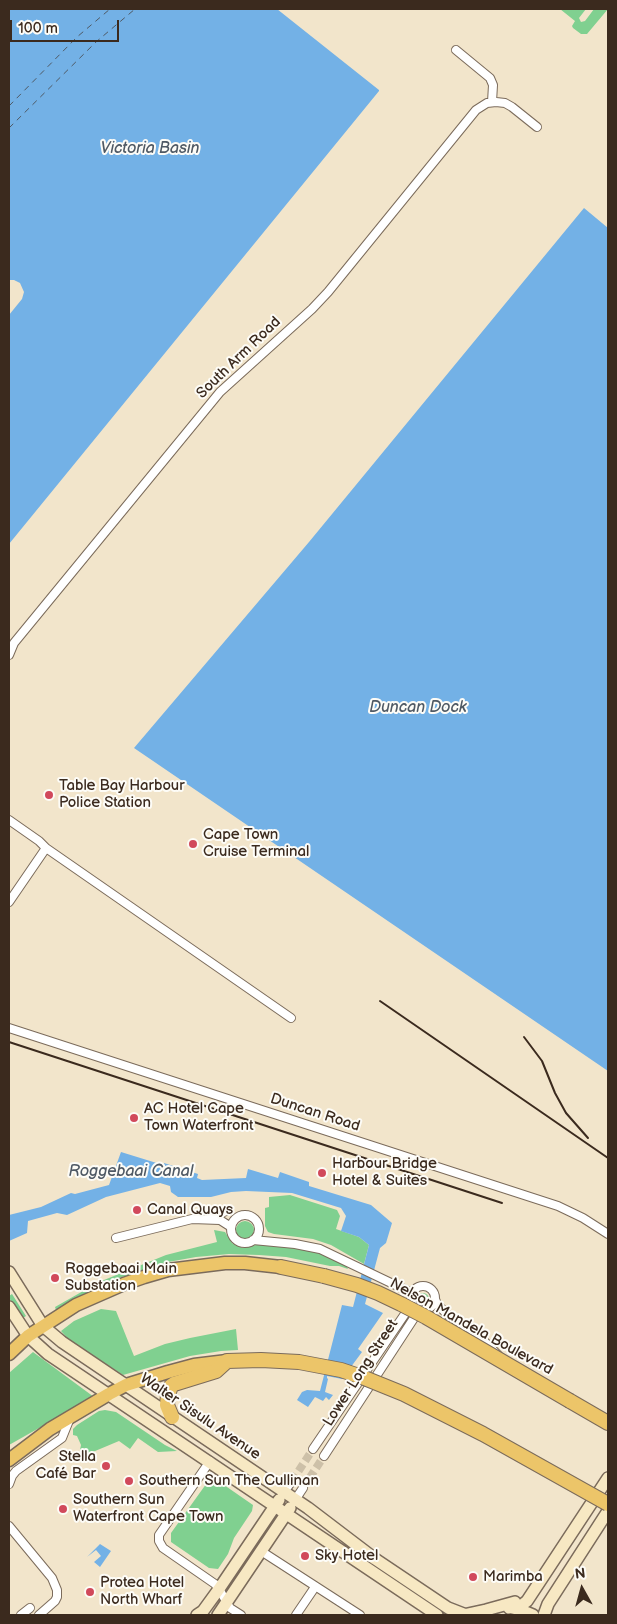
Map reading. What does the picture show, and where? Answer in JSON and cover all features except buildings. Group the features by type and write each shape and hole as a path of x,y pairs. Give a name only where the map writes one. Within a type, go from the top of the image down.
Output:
{"highway":[{"name":"Nelson Mandela Boulevard","path":"281,1268 332,1277 378,1293 426,1317 608,1423"},
{"path":"172,1417 167,1405 171,1386 216,1371 229,1361 299,1362 341,1370 382,1384 404,1394 483,1434 608,1504"}],"main road":[{"name":"Nelson Mandela Boulevard","path":"9,1354 28,1336 76,1305 144,1277 168,1270 225,1263 281,1268"},
{"path":"9,1460 70,1416 126,1385 194,1365 229,1361"}],"street":[{"path":"456,50 490,78 493,85 492,102 505,103 536,127"},
{"name":"South Arm Road","path":"9,655 12,645 220,392 312,309 328,292 476,110 492,102"},
{"path":"9,820 46,848 291,1018"},
{"path":"9,902 46,848"},
{"name":"Duncan Road","path":"9,1028 558,1206 583,1218 608,1234"},
{"path":"226,1211 239,1217 252,1218 267,1238 283,1243"},
{"path":"204,1219 226,1211"},
{"path":"226,1211 233,1236 236,1240 244,1243 253,1240 320,1249 412,1293"},
{"path":"231,1226 239,1217"},
{"path":"116,1238 189,1219 220,1220 231,1226"},
{"path":"253,1240 256,1237 258,1228"},
{"name":"Walter Sisulu Avenue","path":"9,1272 43,1326 62,1342 308,1508 375,1559 448,1608 464,1615"},
{"path":"447,1314 428,1309 418,1309 412,1304 412,1293 420,1286 427,1287 433,1292 434,1298 447,1314 482,1339 494,1350 510,1371 545,1394 593,1420 608,1431"},
{"path":"428,1309 432,1305 434,1298"},
{"name":"Lower Long Street","path":"313,1449 412,1304"},
{"name":"Walter Sisulu Avenue","path":"9,1307 28,1336 48,1354 437,1615"},
{"name":"Lower Long Street","path":"324,1456 414,1318 428,1309"},
{"path":"9,1483 16,1471 62,1438 70,1416"},
{"path":"210,1461 158,1535 159,1541 163,1548 210,1580 219,1589 230,1608 241,1615"},
{"path":"197,1615 203,1611 219,1589 292,1481"},
{"path":"487,1615 522,1605 527,1601 607,1484"},
{"path":"218,1615 303,1488"},
{"path":"544,1615 546,1607 608,1511"},
{"path":"9,1526 52,1578 57,1590 58,1598 40,1615"},
{"path":"261,1551 360,1615"},
{"path":"296,1615 315,1587"},
{"path":"464,1615 514,1602 532,1594"},
{"path":"21,1615 30,1608"},
{"path":"509,1608 522,1610 533,1615"}],"green space":[{"path":"560,9 586,9 579,18 581,22 585,21 594,9 608,9 587,34 581,34 572,26 575,21"},
{"path":"290,1195 337,1210 340,1216 336,1229 359,1237 369,1245 364,1264 331,1245 313,1239 268,1232 265,1226 265,1208 269,1207 269,1197"},
{"path":"241,1221 249,1221 254,1226 252,1237 241,1239 236,1234 236,1226"},
{"path":"214,1230 225,1232 232,1243 243,1248 260,1244 300,1249 330,1256 346,1265 348,1269 286,1257 229,1254 196,1257 168,1262 100,1285 56,1310 55,1307 99,1282 166,1255 217,1242"},
{"path":"421,1293 425,1293 429,1299 425,1305 421,1305 417,1301 417,1297"},
{"path":"12,1294 26,1316 23,1318 9,1298"},
{"path":"101,1309 116,1311 134,1356 165,1344 236,1329 238,1350 190,1356 123,1375 68,1339 61,1331 74,1321"},
{"path":"33,1352 94,1397 9,1445 9,1373"},
{"path":"99,1411 116,1412 177,1451 158,1452 138,1438 130,1449 119,1441 88,1454 80,1450 81,1445 77,1436 73,1435 73,1429"},
{"path":"214,1478 253,1505 252,1511 234,1538 228,1554 218,1569 209,1568 171,1542 171,1533 209,1480"}],"water":[{"name":"Victoria Basin","path":"9,9 277,9 379,91 9,544 9,315 22,299 24,292 20,283 9,280"},
{"name":"Duncan Dock","path":"584,208 608,228 608,1071 134,748 309,542"},
{"name":"Roggebaai Canal","path":"121,1152 198,1174 197,1178 202,1180 246,1178 248,1169 278,1178 280,1172 309,1182 309,1186 371,1205 392,1223 386,1243 380,1248 365,1304 383,1313 358,1349 362,1352 342,1379 327,1376 325,1392 333,1395 329,1400 326,1397 323,1401 315,1397 308,1407 297,1400 302,1392 307,1390 320,1391 342,1305 353,1307 369,1245 359,1237 341,1231 346,1216 341,1208 292,1193 246,1191 231,1192 211,1197 178,1197 171,1192 170,1186 160,1183 106,1197 67,1215 57,1213 28,1221 27,1233 9,1241 9,1215 41,1207 71,1193 75,1194 109,1185"},
{"path":"100,1544 111,1551 100,1567 94,1562 101,1556 96,1550 87,1557"}],"ferry route":[{"path":"9,106 77,37 110,9"},
{"path":"9,128 96,42 135,9"}],"tunnel":[{"path":"292,1481 313,1449"},
{"path":"303,1488 324,1456"}],"railway":[{"path":"380,1001 608,1158"},
{"path":"524,1037 542,1061 555,1093 566,1113 588,1138"},
{"path":"9,1042 502,1203"}],"place":[{"name":"Table Bay Harbour Police Station","path":"49,795"},
{"name":"Cape Town Cruise Terminal","path":"193,844"},
{"name":"AC Hotel Cape Town Waterfront","path":"134,1118"},
{"name":"Harbour Bridge Hotel & Suites","path":"322,1173"},
{"name":"Canal Quays","path":"137,1210"},
{"name":"Roggebaai Main Substation","path":"55,1278"},
{"name":"Stella Café Bar","path":"106,1466"},
{"name":"Southern Sun The Cullinan","path":"129,1481"},
{"name":"Southern Sun Waterfront Cape Town","path":"63,1509"},
{"name":"Sky Hotel","path":"305,1556"},
{"name":"Marimba","path":"473,1577"},
{"name":"Protea Hotel North Wharf","path":"90,1592"}]}
